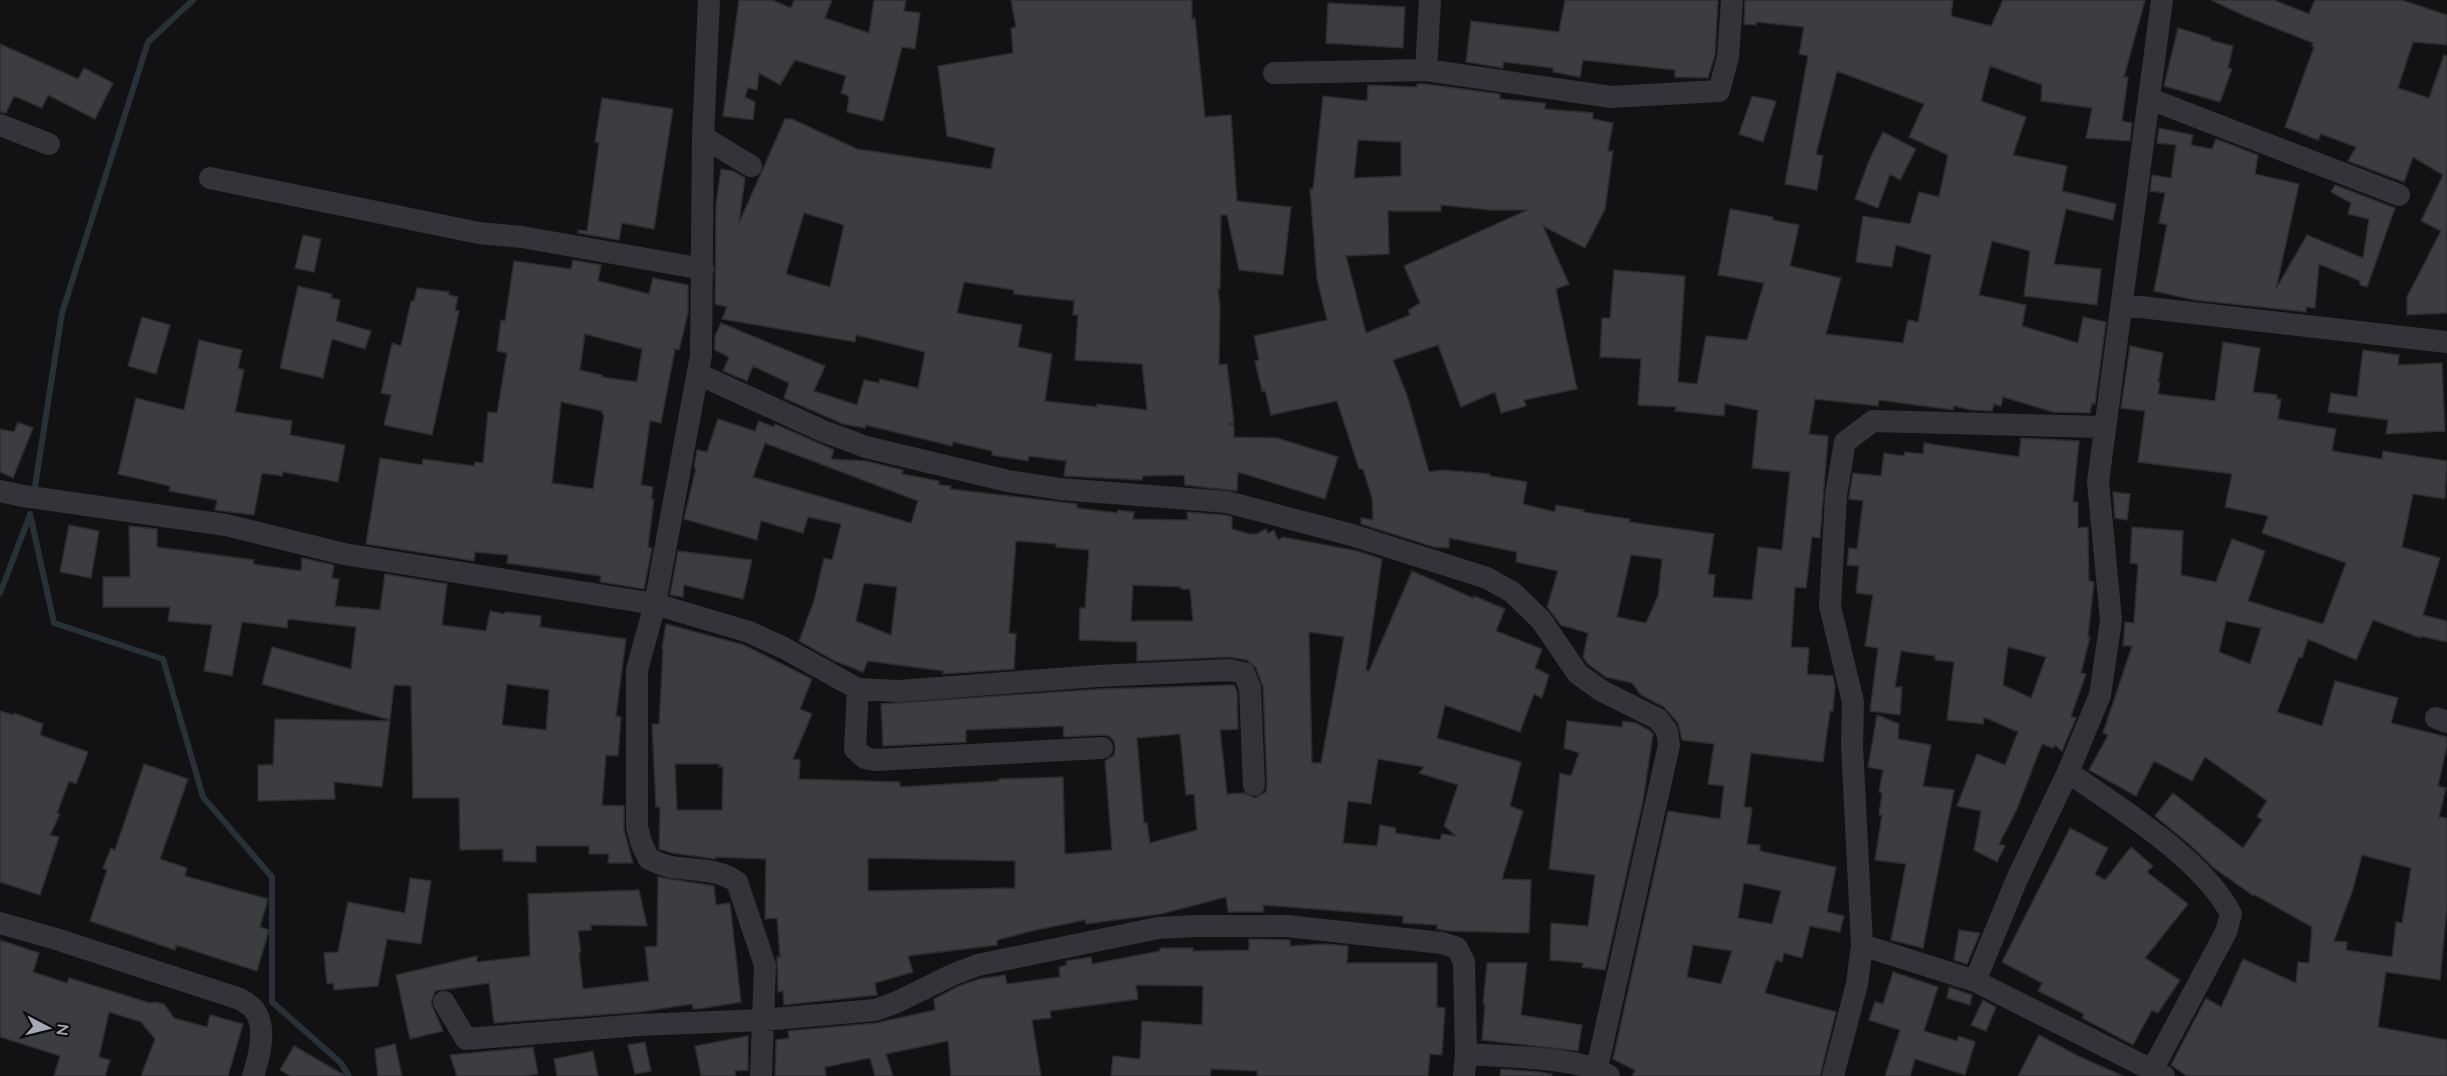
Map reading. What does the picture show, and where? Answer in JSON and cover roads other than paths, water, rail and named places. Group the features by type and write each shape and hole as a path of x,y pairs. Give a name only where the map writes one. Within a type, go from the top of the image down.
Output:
{"street":[{"path":"709,0 703,136 701,355 655,604 637,670 637,827 649,859 669,867 729,875 737,882 765,965 761,1076"},
{"path":"1426,70 1430,0"},
{"path":"1274,73 1426,70 1611,97 1719,91 1728,57 1732,0"},
{"path":"1975,981 2017,879 2068,772 2100,695 2111,620 2098,482 2162,0"},
{"path":"2150,99 2399,195"},
{"path":"0,125 49,144"},
{"path":"703,136 751,166"},
{"path":"210,177 479,233 522,237 703,269"},
{"path":"2123,304 2447,342"},
{"path":"698,374 823,431 866,447 1008,481 1060,489 1227,502 1352,535 1487,578 1512,592 1541,620 1578,674 1602,691 1658,718 1667,731 1670,745 1603,1072 1577,1063 1467,1054"},
{"path":"1833,1076 1857,984 1862,945 1852,746 1853,702 1830,606 1836,495 1845,442 1873,421 2104,427"},
{"path":"0,491 226,525 345,554 655,604 749,632 784,648 858,689 899,691 1097,676 1229,670 1244,673 1250,688 1254,785"},
{"path":"858,689 855,749 865,758 875,760 1102,748"},
{"path":"1862,945 1975,981 2155,1074 2226,932 2230,914 2223,900 2175,849 2068,772"},
{"path":"0,923 240,999 255,1010 261,1031 259,1060 253,1076"},
{"path":"444,1002 466,1039 639,1025 764,1020 875,1010 978,965 1158,928 1287,926 1442,944 1457,948 1464,962 1467,1054 1464,1076"}],"waterway":[{"path":"34,493 62,313 148,42 193,0"},
{"path":"30,514 54,623 163,659 203,797 272,877 272,1002 341,1063 349,1076"},
{"path":"0,593 30,515"}]}
